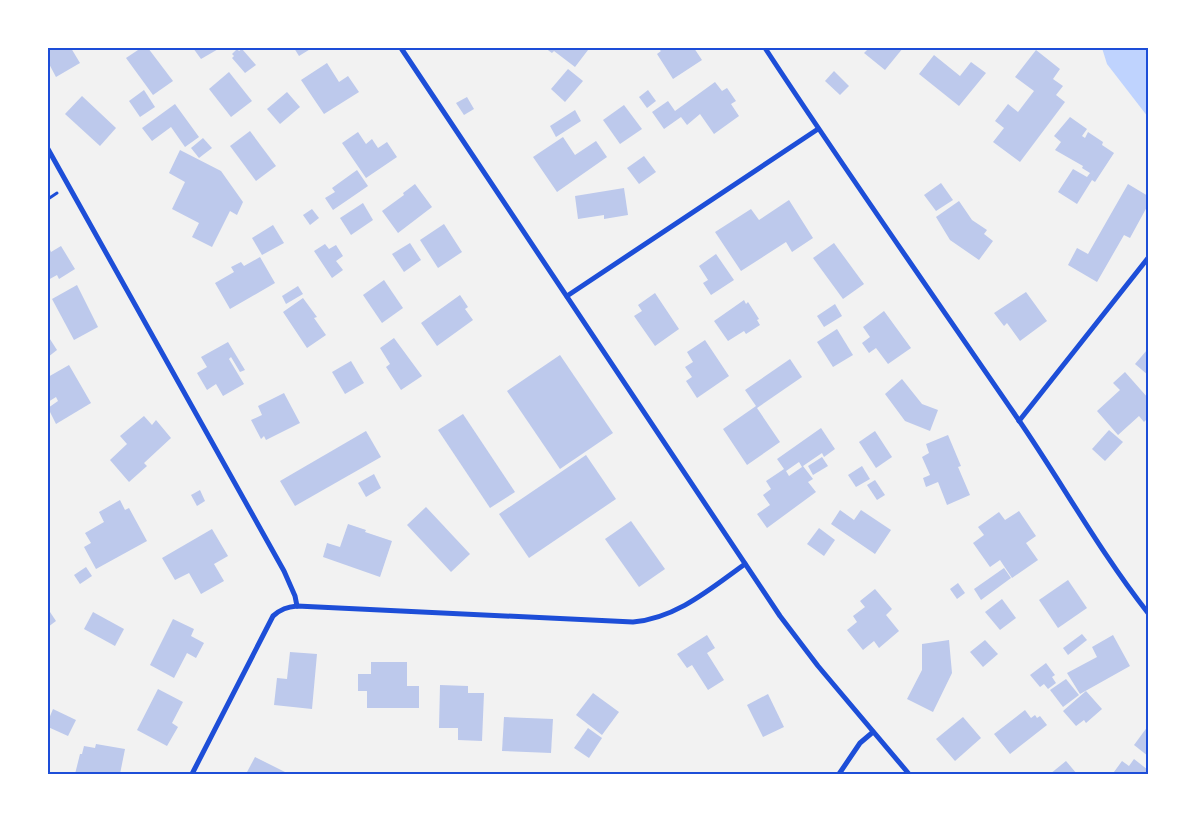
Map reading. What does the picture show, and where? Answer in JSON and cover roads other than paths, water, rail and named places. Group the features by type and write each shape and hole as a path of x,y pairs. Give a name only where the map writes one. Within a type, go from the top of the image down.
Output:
{"street":[{"path":"401,48 780,616 818,666 909,774"},
{"path":"765,48 818,129 1020,422 1126,584 1148,613"},
{"path":"567,296 818,129"},
{"path":"48,149 284,571 296,596 297,606"},
{"path":"1020,422 1148,258"},
{"path":"192,774 273,616 279,610 286,607 642,621 669,614 691,602 745,564"},
{"path":"839,774 860,743 873,732"}],"water":[{"path":"1102,48 1148,48 1148,117 1107,64"}]}
